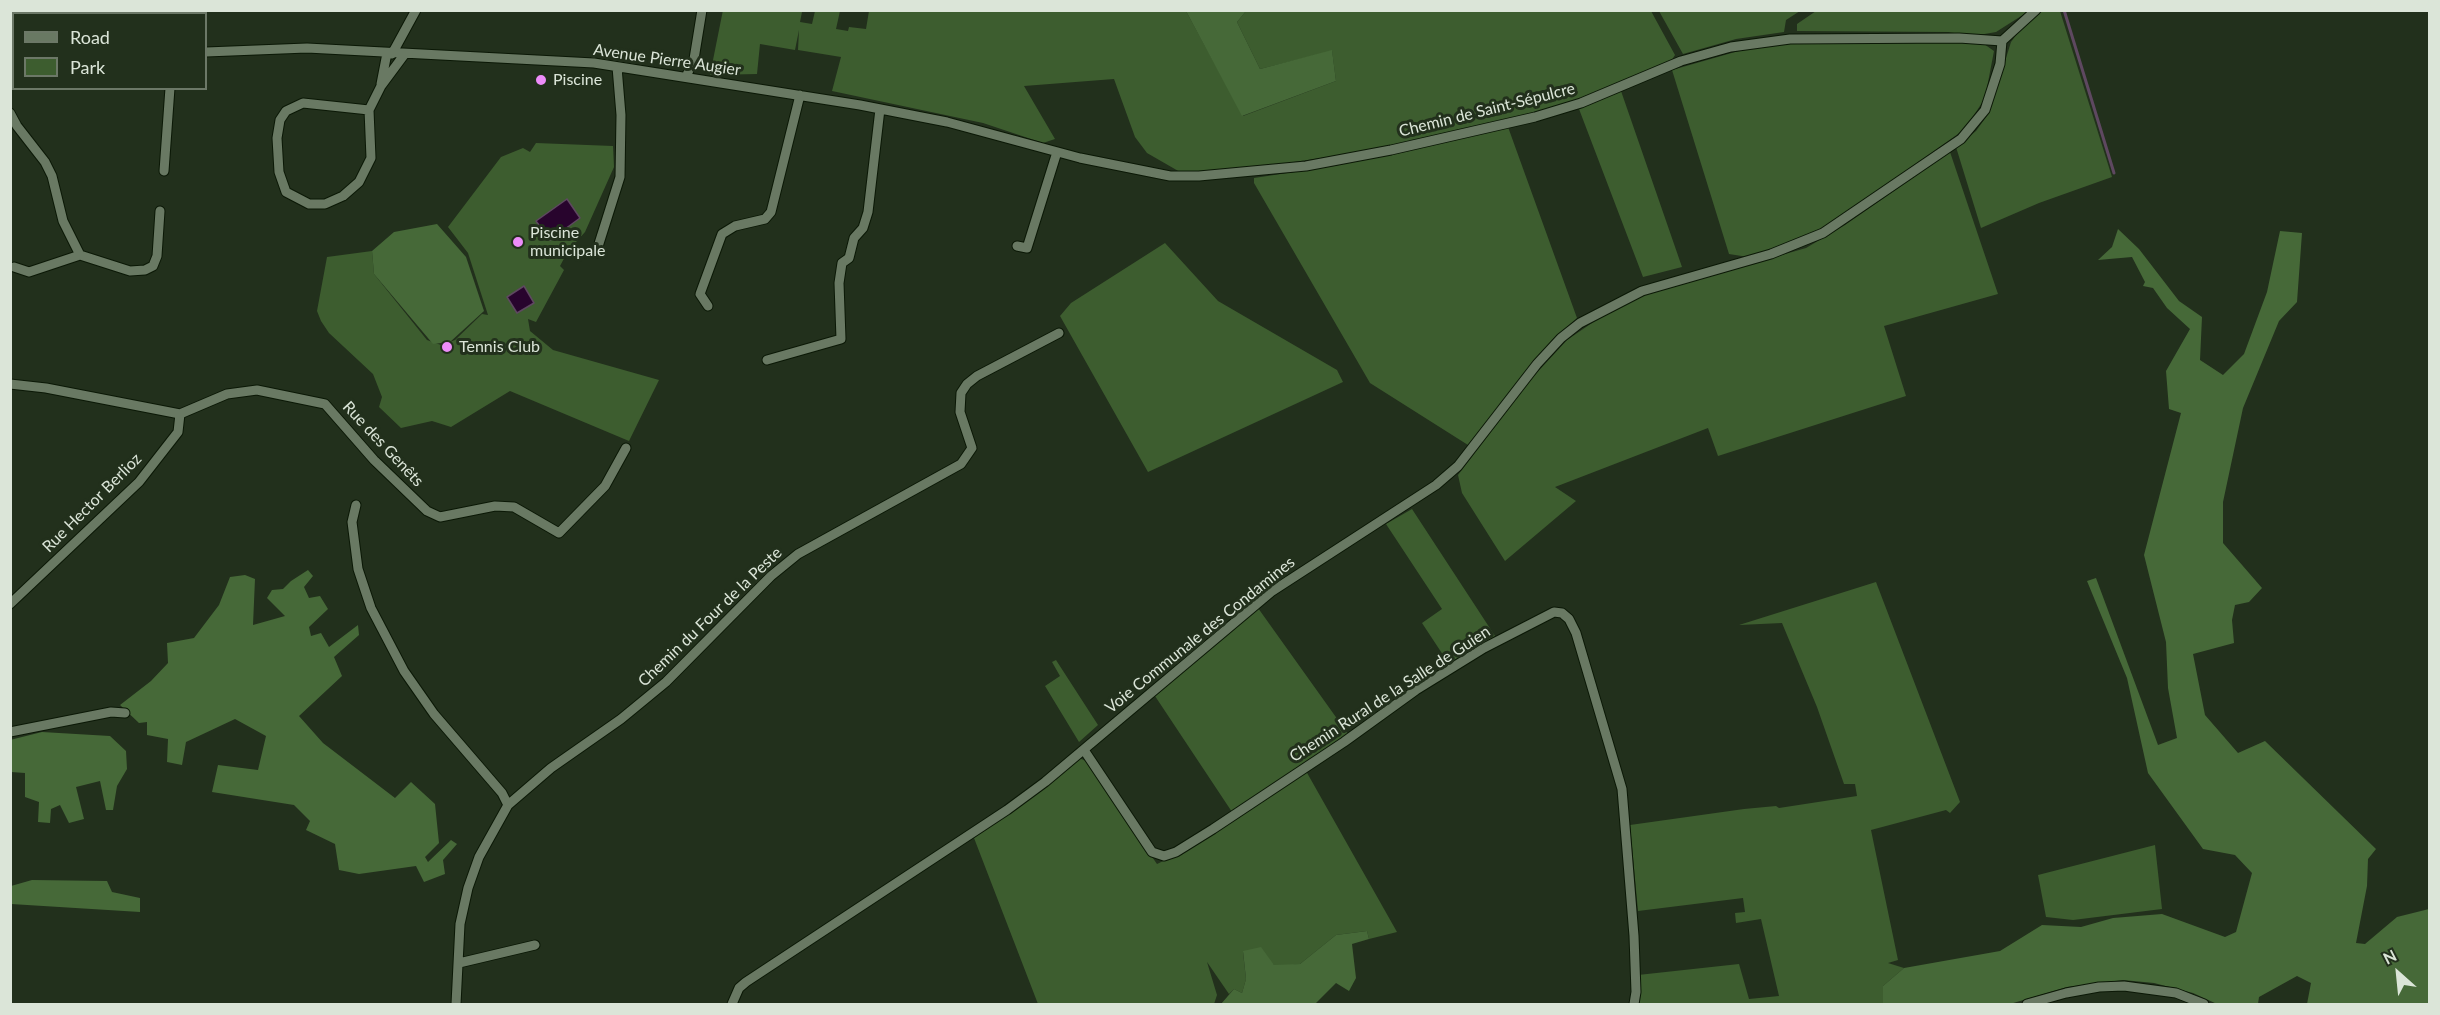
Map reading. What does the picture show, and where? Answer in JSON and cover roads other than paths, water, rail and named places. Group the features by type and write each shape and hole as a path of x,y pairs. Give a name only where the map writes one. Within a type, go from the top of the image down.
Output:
{"street":[{"path":"381,86 389,53 416,10"},
{"path":"686,77 694,59 702,10"},
{"path":"2002,41 2036,10"},
{"name":"Chemin de Saint-Sépulcre","path":"1116,165 1170,176 1221,175 1306,166 1380,152 1535,117 1581,103 1681,61 1731,47 1766,42 1790,39 1948,38 2002,41"},
{"name":"Voie Communale des Condamines","path":"732,1005 739,988 746,982 1011,808 1084,750 1271,592 1436,485 1458,466 1537,364 1561,338 1580,323 1642,291 1771,254 1823,233 1961,139 1985,110 2000,64 2002,41"},
{"name":"Avenue Pierre Augier","path":"207,52 296,48 524,59 617,67 800,95 947,122 1057,152 1116,165"},
{"path":"369,110 303,103 286,111 279,120 277,138 279,172 286,192 309,204 325,204 343,196 359,182 371,158 369,110 381,86 404,55"},
{"path":"596,253 620,177 621,115 617,67"},
{"path":"164,171 170,90"},
{"path":"708,306 700,294 722,234 735,226 765,219 771,212 800,95"},
{"path":"767,360 841,339 839,283 842,263 849,258 854,238 863,228 868,212 880,109"},
{"path":"10,113 17,126 45,162 52,176 63,221 80,255"},
{"path":"1017,246 1027,248 1057,152"},
{"path":"14,267 29,272 80,255 130,271 145,270 153,266 157,256 160,211"},
{"name":"Chemin du Four de la Peste","path":"456,1005 460,924 468,888 479,857 508,805 551,768 621,719 666,682 764,583 798,554 961,464 972,448 960,412 961,393 967,384 977,376 1059,333"},
{"path":"10,384 45,388 180,414"},
{"name":"Rue des Genêts","path":"180,414 227,394 257,390 326,404 374,460 427,511 440,517 495,506 514,507 559,533 605,486 626,448"},
{"name":"Rue Hector Berlioz","path":"10,604 139,482 178,432 180,414"},
{"path":"356,506 352,522 358,569 371,608 404,670 434,714 502,794 508,805"},
{"name":"Chemin Rural de la Salle de Guien","path":"1084,750 1152,852 1164,856 1176,852 1214,829 1344,742 1416,690 1485,648 1554,612 1562,613 1569,619 1576,633 1622,789 1634,936 1636,992 1634,1005"},
{"path":"10,732 111,712 125,712"},
{"path":"459,963 535,945"},
{"path":"2027,1005 2088,989 2124,986 2176,993 2204,1005"}],"waterway":[{"path":"2064,10 2114,173"}],"place":[{"name":"Piscine","path":"541,80"},
{"name":"Piscine municipale","path":"518,242"},
{"name":"Tennis Club","path":"447,347"}]}
